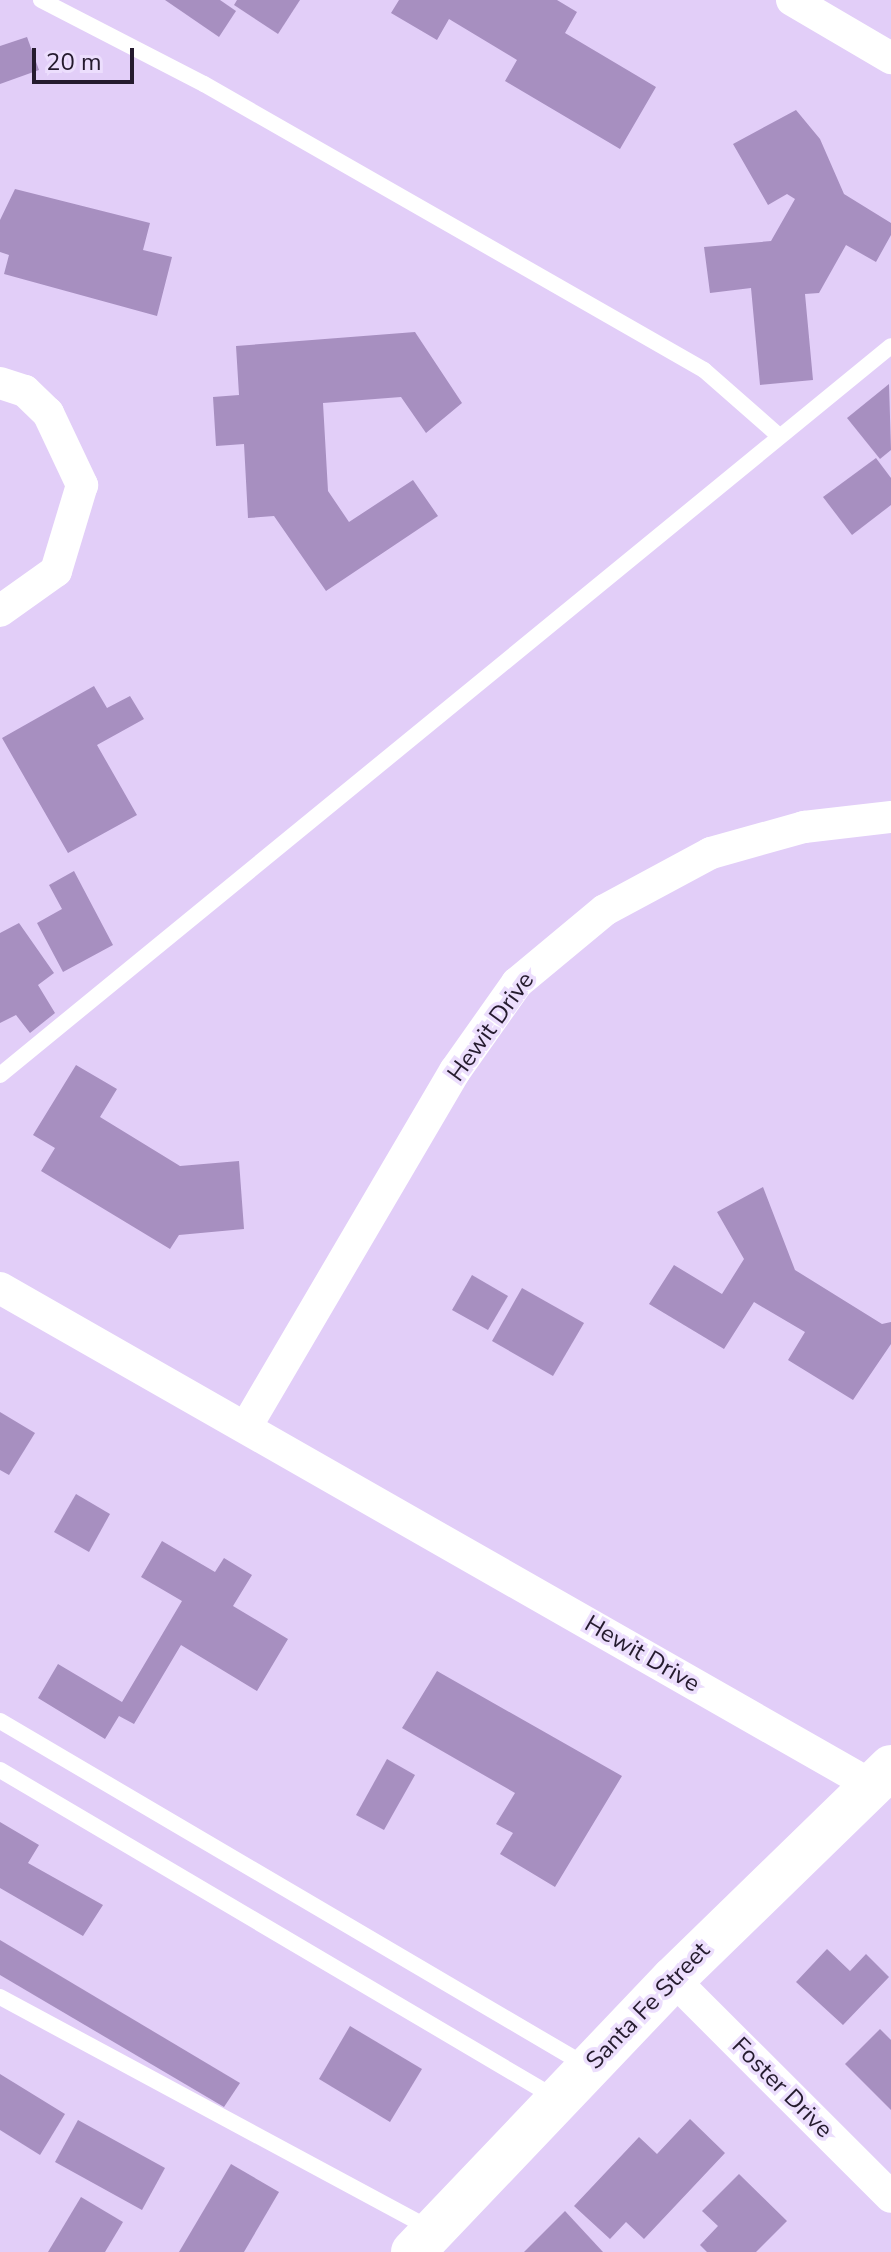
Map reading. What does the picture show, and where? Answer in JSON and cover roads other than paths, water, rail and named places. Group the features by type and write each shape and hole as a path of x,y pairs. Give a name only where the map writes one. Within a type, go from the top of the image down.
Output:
{"main road":[{"name":"Santa Fe Street","path":"423,2241 673,1979 881,1776"}],"street":[{"path":"792,0 891,58"},
{"path":"0,383 25,391 48,413 82,485 56,571 0,611"},
{"name":"Hewit Drive","path":"246,1427 455,1071 517,983 605,910 711,853 804,827 891,817"},
{"name":"Hewit Drive","path":"0,1288 881,1776"},
{"name":"Foster Drive","path":"673,1979 891,2197"}],"lane":[{"path":"41,0 218,92 704,370 778,435"},
{"path":"0,1075 778,435 891,346"},
{"path":"0,1721 589,2067"},
{"path":"0,1770 558,2099"},
{"path":"0,1997 423,2241"}]}
